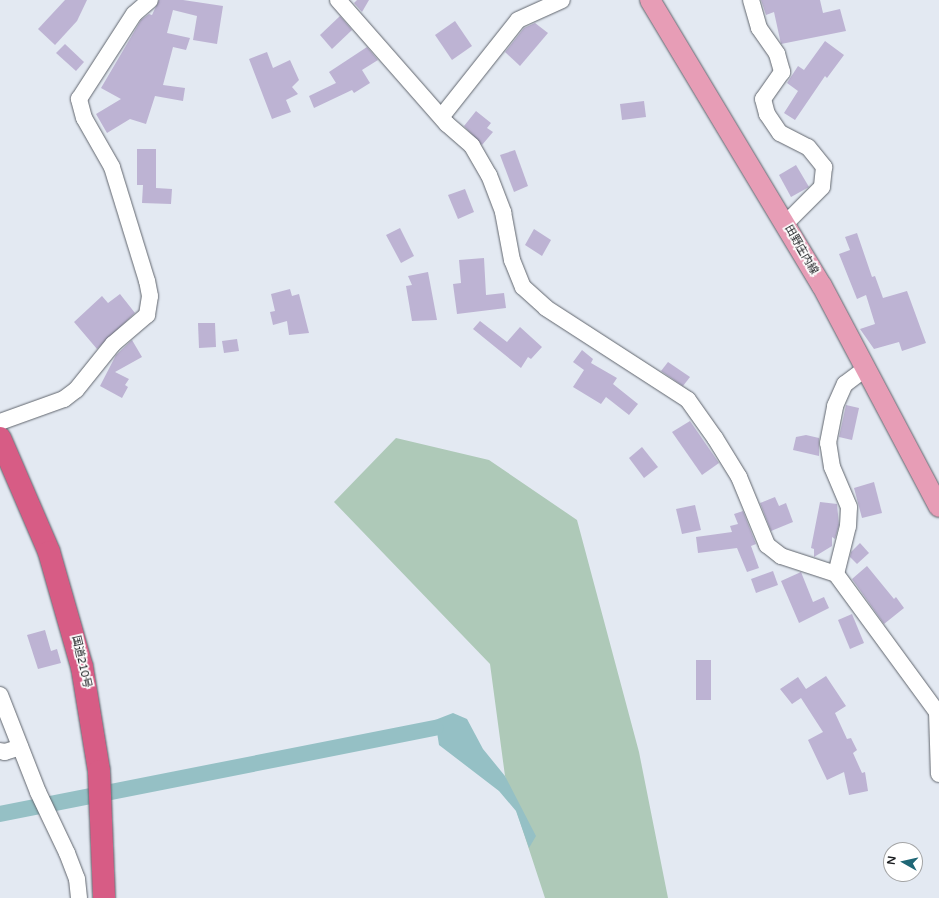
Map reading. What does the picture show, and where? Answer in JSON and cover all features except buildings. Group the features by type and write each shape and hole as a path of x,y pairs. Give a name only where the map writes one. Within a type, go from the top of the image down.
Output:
{"highway":[{"name":"国道210号","path":"0,438 36,519 62,591 88,692 99,770 104,898"}],"main road":[{"name":"田野庄内線","path":"650,0 786,223 866,368 939,507"}],"street":[{"path":"0,422 64,399 76,390 113,344 147,315 150,296 147,281 112,167 84,118 79,99 134,14 150,0"},
{"path":"338,0 442,116 447,124 472,146 489,175 503,212 512,260 523,287 546,308 688,400 715,438 739,477 767,545 781,556 836,574 938,712 939,774"},
{"path":"442,116 518,20 562,0"},
{"path":"751,0 760,28 777,54 782,72 763,99 767,114 780,132 808,146 824,167 822,187 786,223"},
{"path":"836,574 848,526 849,507 832,468 828,443 835,406 845,384 866,368"},
{"path":"0,695 20,747 68,853 77,879 79,898"},
{"path":"0,751 5,752 20,747"}],"green space":[{"path":"396,438 489,460 577,520 639,752 668,898 545,898 505,776 490,664 334,502"}],"water":[{"path":"453,713 467,719 483,749 505,776 536,836 529,848 516,811 499,791 439,745 435,720"}],"waterway":[{"path":"0,814 436,728"}]}
